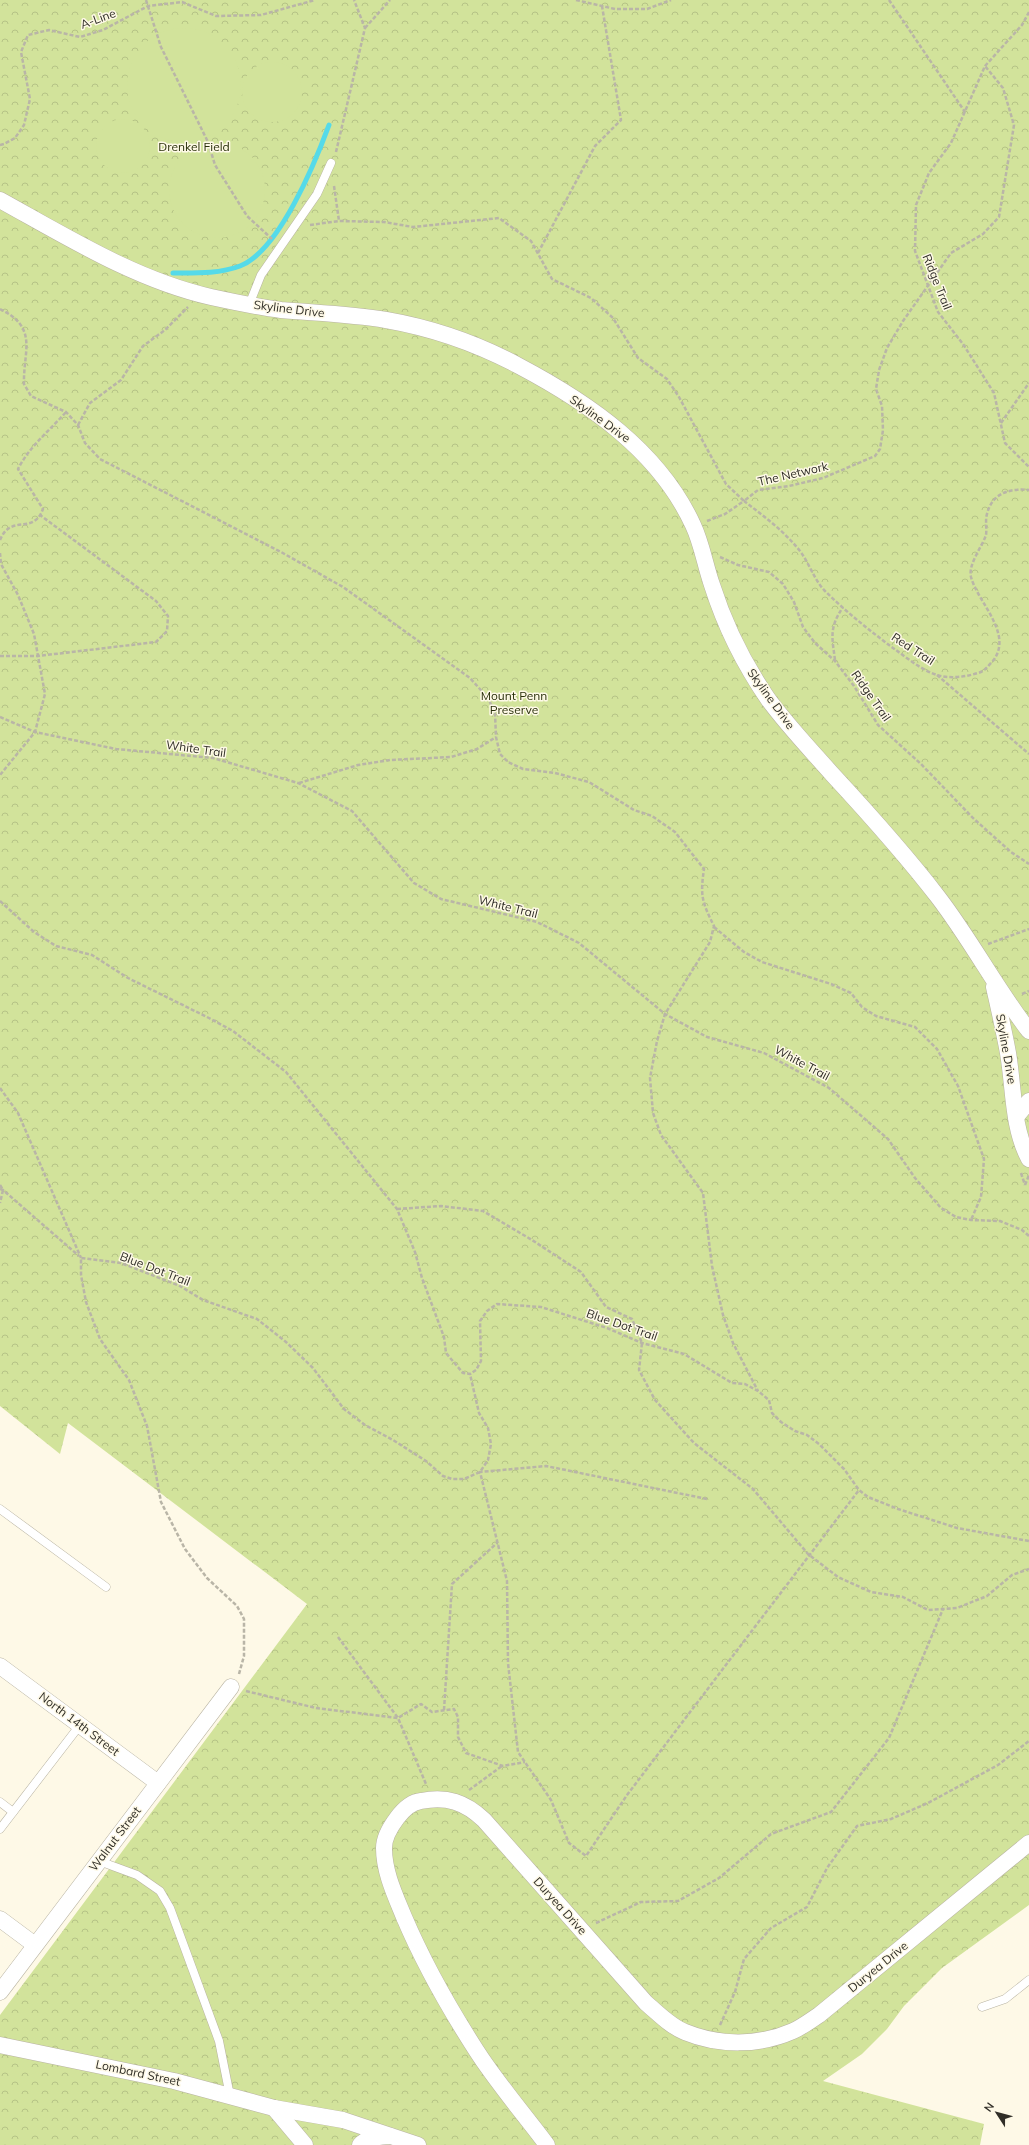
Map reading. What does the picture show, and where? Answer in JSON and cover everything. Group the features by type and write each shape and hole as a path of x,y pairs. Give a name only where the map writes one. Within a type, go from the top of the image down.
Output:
{"street":[{"name":"Skyline Drive","path":"0,200 113,261 151,277 207,296 249,305 385,320 422,327 495,354 513,362 585,406 630,439 668,483 693,526 703,550 711,582 729,630 755,679 799,738 898,848 934,892 973,949 993,982 1029,1031"},
{"name":"Skyline Drive","path":"993,982 1008,1053 1016,1117 1024,1149 1024,1163"},
{"path":"1016,1117 1029,1101"},
{"name":"North 14th Street","path":"0,1666 158,1783"},
{"name":"Walnut Street","path":"0,1992 231,1687"},
{"name":"Duryea Drive","path":"547,2145 477,2052 442,1994 415,1942 391,1886 386,1868 384,1846 390,1826 402,1811 416,1802 434,1798 454,1801 472,1808 646,2003 668,2022 684,2032 713,2040 746,2043 770,2040 794,2031 819,2015 1029,1843"},
{"path":"0,1919 35,1945"},
{"name":"Lombard Street","path":"0,2044 174,2081 274,2108"},
{"path":"274,2108 343,2120 392,2135 418,2145"},
{"path":"274,2108 305,2145"},
{"path":"360,2145 363,2142 376,2137 392,2135"}],"lane":[{"path":"249,305 261,275 317,194 331,163"},
{"path":"0,1508 106,1587"},
{"path":"0,1829 80,1725"},
{"path":"0,1802 13,1812"},
{"path":"99,1861 137,1875 160,1891 170,1908 219,2041 230,2096"},
{"path":"982,2007 1005,1999 1029,1980"}],"path":[{"path":"146,0 161,47 208,142 215,165 247,216 268,236"},
{"name":"A-Line","path":"0,144 4,144 15,138 24,125 30,99 21,52 28,35 49,30 80,36 104,30 148,6 182,2 216,16 262,15 315,0"},
{"path":"354,0 364,28"},
{"path":"339,222 331,163 338,147 354,67 364,28 390,0"},
{"path":"576,0 615,9 647,9 671,0"},
{"path":"889,0 965,112"},
{"path":"538,254 595,146 621,120 602,6"},
{"name":"Ridge Trail","path":"1029,12 1022,25 985,66 951,143 929,173 916,205 916,251 927,287 938,312 963,344 994,393 1005,443 1029,467"},
{"name":"The Network","path":"744,501 758,490 789,486 823,478 875,456 880,449 883,430 882,406 876,389 879,370 895,335 951,253 984,234 999,216 1014,125 1003,88 985,66"},
{"name":"Red Trail","path":"291,232 315,224 339,222 384,222 413,227 499,218 531,241 552,279 591,298 613,318 638,358 667,379 679,397 726,484 744,501 776,525 801,552 823,588 843,607 909,660 937,675 962,678 984,672 996,657 999,634 990,611 978,593 971,575 974,561 986,534 986,515 991,503 1003,492 1015,488 1029,490"},
{"path":"182,304 196,308"},
{"path":"78,425 90,403 121,380 143,346 165,330 189,306"},
{"path":"0,309 10,314 24,328 27,342 24,384 32,396 66,412 78,425 85,443 100,459 281,552 343,587 470,678 488,698 495,714 496,736 500,754 508,762 523,769 555,773 590,782 634,810 652,816 675,832 704,869 701,890 702,903 714,926 744,952 762,962 831,984 851,994 862,1007 876,1016 915,1027 937,1049 958,1086 984,1159 981,1197 971,1220"},
{"path":"1001,423 1029,383"},
{"path":"0,540 3,532 14,525 31,524 39,519 43,509 18,468 26,453 66,412"},
{"path":"693,526 725,514 744,501"},
{"path":"0,656 38,656 156,642 167,631 168,616 156,601 124,575 40,515"},
{"name":"Ridge Trail","path":"703,550 738,565 769,572 783,584 794,602 803,627 815,643 835,661 854,686 878,725 921,764 973,818 1011,852 1029,864"},
{"path":"0,553 1,564 18,595 34,634 45,694 34,732 0,775"},
{"path":"835,661 832,631 836,617 843,607"},
{"path":"937,675 1029,754"},
{"name":"White Trail","path":"0,717 34,732 116,749 213,758 298,783 352,811 414,883 441,899 537,922 579,943 665,1014 707,1037 764,1052 829,1088 888,1139 915,1178 941,1208 956,1217 971,1220 1000,1221 1022,1230 1029,1236"},
{"path":"298,783 358,764 390,760 451,758 477,749 496,736"},
{"path":"0,901 34,932 56,946 92,954 128,978 233,1031 269,1058 286,1072 397,1209 415,1252 422,1278 444,1337 446,1353 463,1373 470,1374 479,1413 488,1428 491,1444 488,1460 480,1472 507,1580 508,1663 518,1752 551,1800 569,1843 586,1856 627,1795 808,1554 859,1490 868,1497 898,1509 957,1528 1029,1541"},
{"path":"714,926 710,942 665,1014 657,1041 650,1078 653,1114 661,1135 703,1194 712,1266 722,1315 733,1343 758,1391"},
{"path":"973,949 1029,929"},
{"path":"0,1088 18,1113 81,1258 81,1275 86,1302 100,1339 129,1380 147,1426 161,1502 185,1549 207,1578 238,1606 244,1619 244,1656 241,1671 231,1687 316,1708 398,1718 421,1704 432,1712 454,1710 458,1717 458,1737 466,1753 503,1766"},
{"path":"1024,1163 1025,1186 1029,1175"},
{"path":"0,1185 2,1190 81,1258"},
{"path":"0,1203 2,1190"},
{"path":"397,1209 441,1206 483,1211 532,1240 581,1272 606,1307 632,1319 642,1343 639,1370 655,1400 694,1444 753,1489 808,1554 838,1577 871,1592 903,1597 928,1610 956,1608 987,1596 1012,1576 1029,1569"},
{"name":"Blue Dot Trail","path":"81,1258 121,1263 180,1286 203,1300 258,1319 307,1362 344,1409 365,1425 394,1440 426,1461 443,1476 464,1480 480,1472 546,1466 707,1499"},
{"name":"Blue Dot Trail","path":"470,1374 476,1370 480,1361 480,1321 487,1311 497,1304 541,1307 607,1328 642,1343 684,1354 732,1383 745,1384 758,1391 769,1400 772,1412 795,1431 807,1435 819,1444 844,1469 859,1490"},
{"path":"444,1710 452,1584 497,1543"},
{"path":"581,1929 641,1902 678,1901 719,1878 771,1834 831,1812 889,1738 943,1609"},
{"path":"338,1637 398,1718 421,1776 434,1798"},
{"path":"713,2040 735,1992 744,1959 771,1928 807,1906 827,1868 857,1826 891,1819 928,1803 998,1765 1029,1741"},
{"path":"454,1801 503,1766 525,1762"}],"green space":[{"name":"Mount Penn Preserve","path":"0,0 1029,0 1029,1905 942,1968 904,2006 887,2029 862,2054 823,2081 984,2124 980,2145 0,2145 0,2015 307,1604 68,1423 60,1454 0,1406"},
{"path":"184,28 206,33 224,45 236,63 241,85 236,107 224,125 206,137 184,142 162,137 144,125 132,107 127,85 132,63 144,45 162,33"},
{"path":"272,62 289,67 297,75 302,92 297,109 289,117 272,122 255,117 247,109 242,92 247,75 255,67"},
{"path":"118,119 128,119 138,123 146,131 150,141 150,151 146,161 138,169 128,173 118,173 108,169 100,161 96,151 96,141 100,131 108,123"},
{"path":"217,142 235,146 244,150 251,156 257,163 261,172 265,190 261,208 257,217 251,224 244,230 235,234 217,238 199,234 190,230 183,224 177,217 173,208 169,190 173,172 177,163 183,156 190,150 199,146"}],"waterway":[{"path":"173,273 207,272 232,269 254,257 268,243 282,225 294,204 315,161 329,125"}],"park label":[{"name":"Drenkel Field","path":"194,147"}]}
